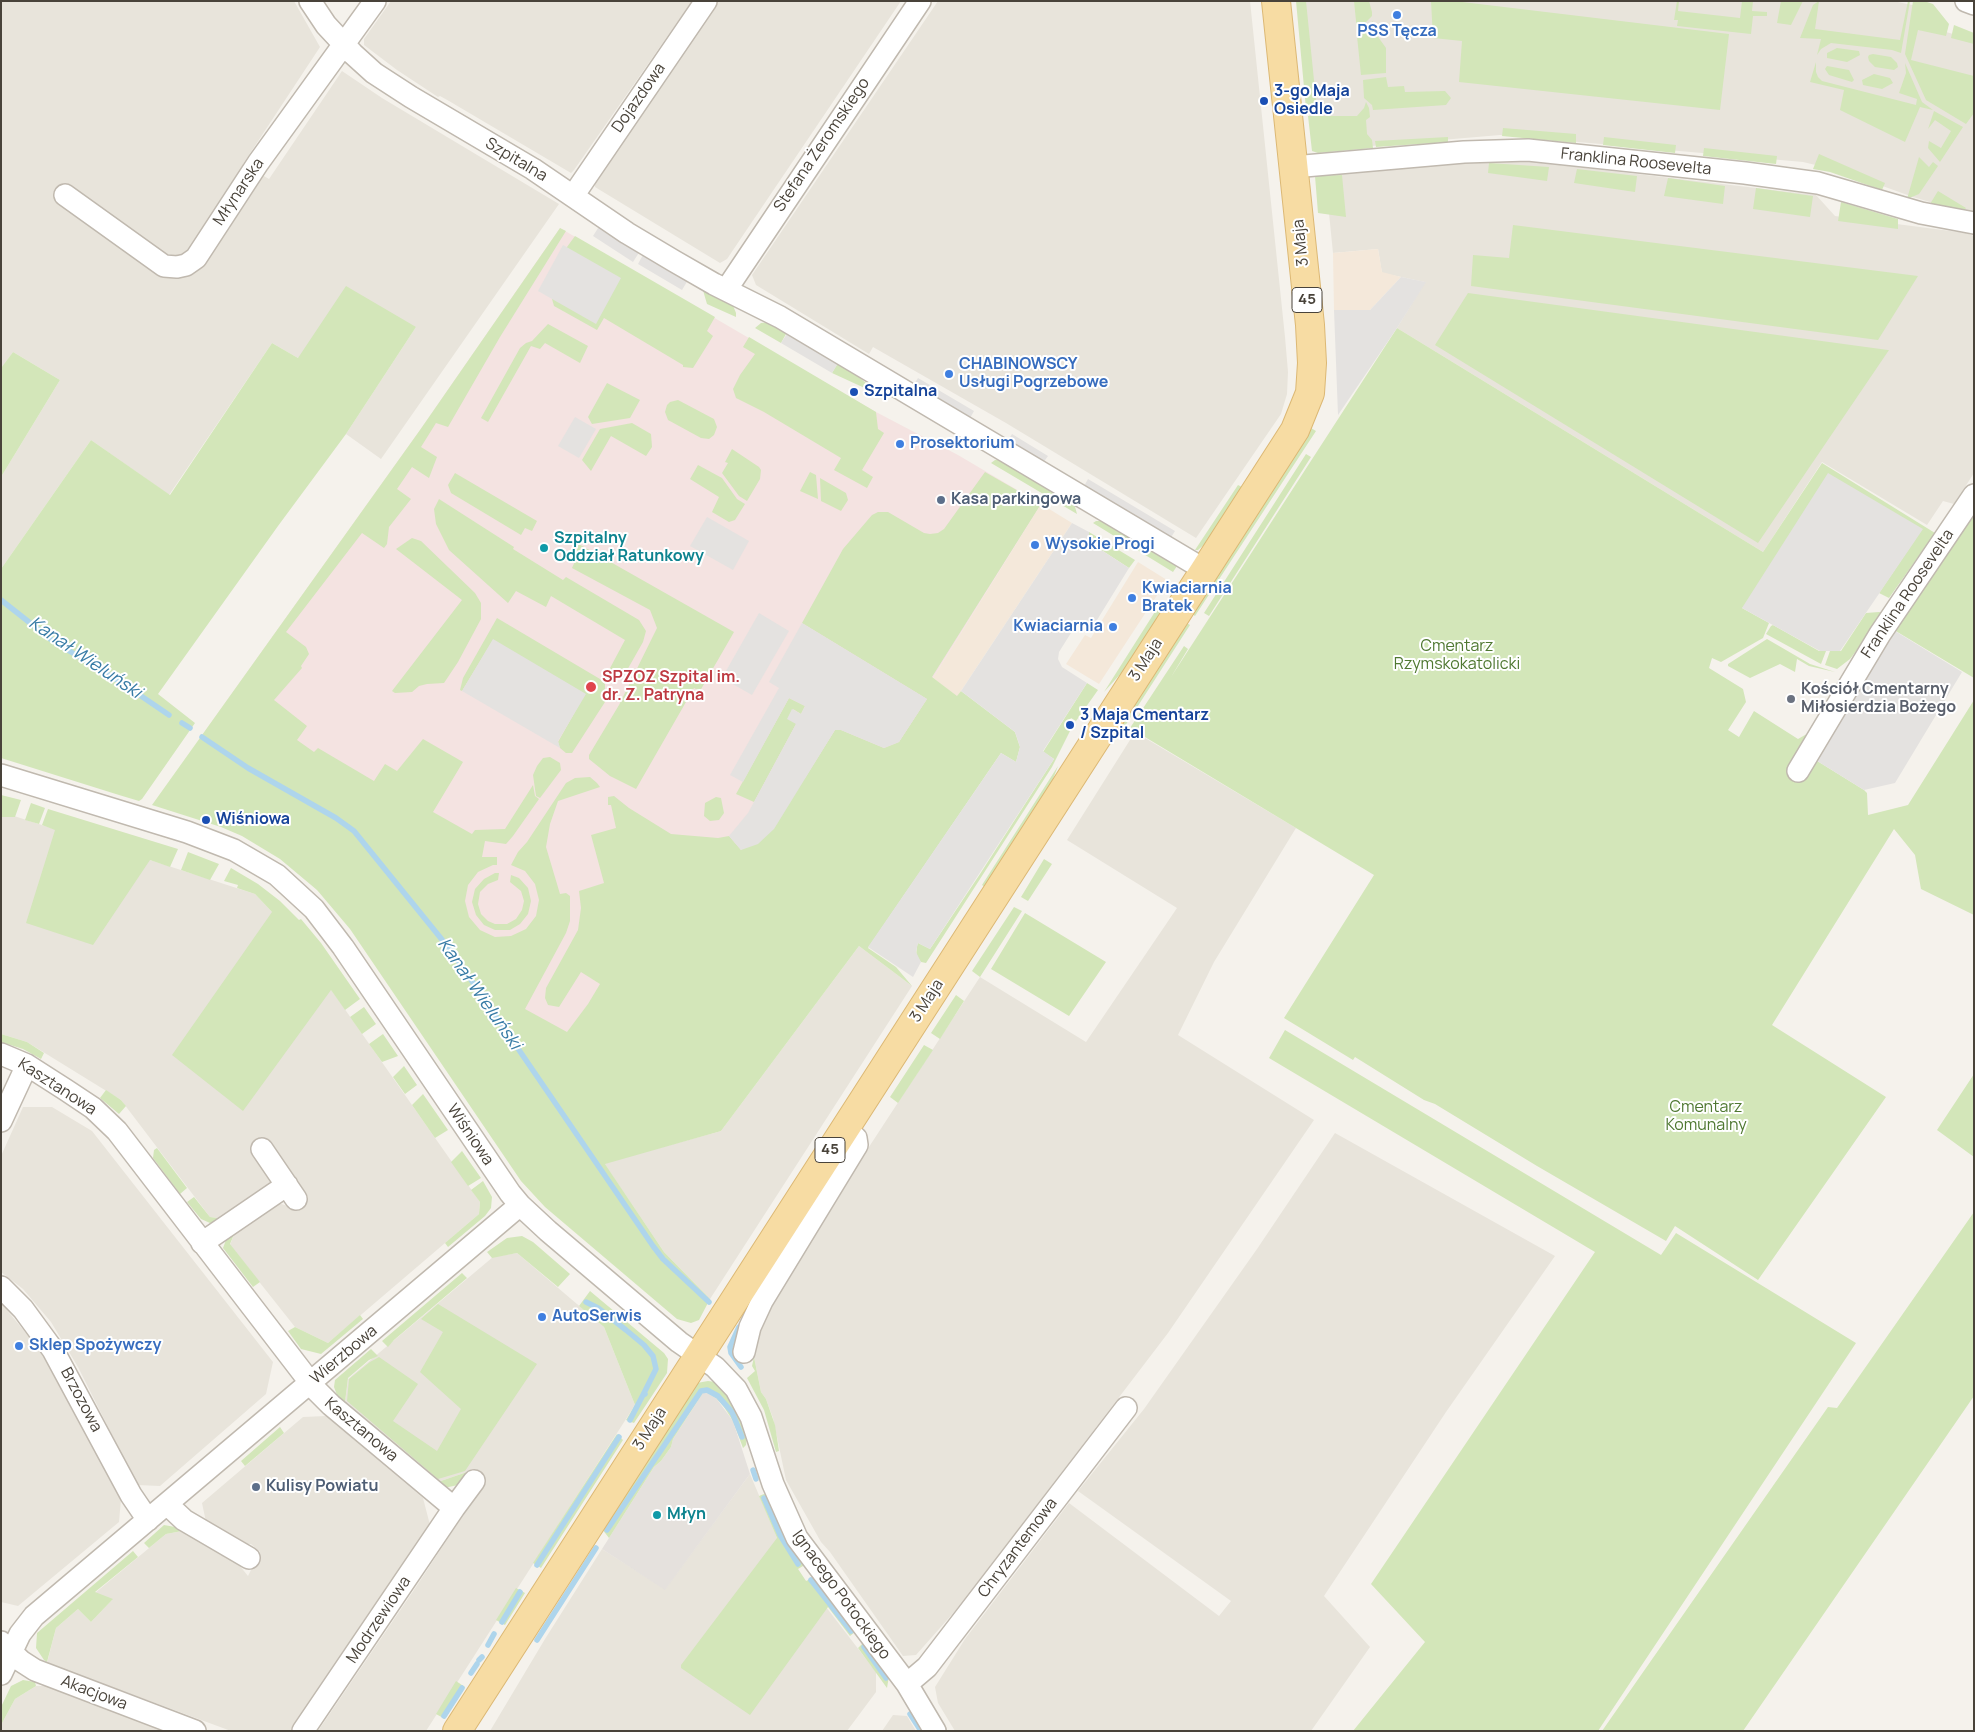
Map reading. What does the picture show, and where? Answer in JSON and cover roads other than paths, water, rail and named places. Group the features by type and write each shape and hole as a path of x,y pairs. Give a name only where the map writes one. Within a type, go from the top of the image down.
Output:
{"main road":[{"name":"3 Maja","path":"457,1731 1295,430 1310,393 1312,377 1310,325 1276,1"}],"street":[{"name":"Szpitalna","path":"310,1 326,25 343,44 361,62 384,80 533,169 627,233 726,290 760,305 1205,570"},
{"name":"Młynarska","path":"65,195 164,266 177,267 186,265 196,258 258,163 375,1"},
{"name":"Dojazdowa","path":"573,196 706,1"},
{"name":"Stefana Żeromskiego","path":"726,290 920,1"},
{"path":"1966,1 1974,4"},
{"name":"Franklina Roosevelta","path":"1293,167 1469,152 1528,150 1818,183 1921,213 1974,223"},
{"name":"Franklina Roosevelta","path":"1798,771 1880,634 1974,495"},
{"name":"Wiśniowa","path":"1,775 186,832 234,850 277,875 296,890 329,927 510,1194 599,1274 689,1350 698,1355"},
{"name":"Kasztanowa","path":"1,1054 27,1065 105,1118 130,1147 311,1383 331,1405 454,1508"},
{"path":"1,1121 27,1065"},
{"path":"744,1352 750,1327 762,1300 857,1145 856,1138 844,1129"},
{"path":"202,1243 292,1192 262,1149"},
{"name":"Wierzbowa","path":"1,1674 6,1647 20,1634 34,1616 168,1505 520,1205"},
{"name":"Brzozowa","path":"1,1287 23,1309 62,1363 131,1495 148,1520"},
{"name":"Ignacego Potockiego","path":"698,1355 721,1373 740,1394 752,1417 773,1484 797,1538 907,1684 935,1731"},
{"name":"Chryzantemowa","path":"907,1684 927,1667 1126,1408"},
{"path":"454,1508 474,1481"},
{"path":"168,1505 184,1520 249,1558"},
{"name":"Modrzewiowa","path":"303,1731 454,1508"},
{"name":"Akacjowa","path":"6,1647 35,1670 195,1731"}],"waterway":[{"name":"Kanał Wieluński","path":"1,600 53,641 122,683 169,715"},
{"name":"Kanał Wieluński","path":"182,723 190,728"},
{"name":"Kanał Wieluński","path":"202,737 248,768 336,818 354,831 452,952 653,1246 663,1259 709,1302"},
{"path":"586,1302 598,1308 626,1330 644,1345 653,1356 656,1369 644,1393"},
{"path":"739,1327 730,1347 731,1353 741,1367"},
{"path":"607,1530 701,1391 707,1390 718,1396 732,1412 742,1437"},
{"path":"630,1420 645,1394"},
{"path":"537,1565 619,1437"},
{"path":"753,1470 756,1479"},
{"path":"764,1498 780,1535 798,1564"},
{"path":"537,1640 596,1548"},
{"path":"811,1580 851,1631"},
{"path":"502,1622 520,1592"},
{"path":"488,1645 494,1634"},
{"path":"864,1647 886,1678"},
{"path":"479,1660 482,1657"},
{"path":"471,1673 477,1664"},
{"path":"444,1716 462,1688"},
{"path":"910,1714 921,1731"}],"place":[{"name":"PSS Tęcza","path":"1397,15"},
{"name":"3-go Maja Osiedle","path":"1264,101"},
{"name":"CHABINOWSCY Usługi Pogrzebowe","path":"949,374"},
{"name":"Szpitalna","path":"854,392"},
{"name":"Prosektorium","path":"900,444"},
{"name":"Kasa parkingowa","path":"941,500"},
{"name":"Wysokie Progi","path":"1035,545"},
{"name":"Szpitalny Oddział Ratunkowy","path":"544,548"},
{"name":"Kwiaciarnia Bratek","path":"1132,598"},
{"name":"Kwiaciarnia","path":"1113,627"},
{"name":"SPZOZ Szpital im. dr. Z. Patryna","path":"591,687"},
{"name":"Kościół Cmentarny Miłosierdzia Bożego","path":"1791,699"},
{"name":"3 Maja Cmentarz / Szpital","path":"1070,725"},
{"name":"Wiśniowa","path":"206,820"},
{"name":"AutoSerwis","path":"542,1317"},
{"name":"Sklep Spożywczy","path":"19,1346"},
{"name":"Kulisy Powiatu","path":"256,1487"},
{"name":"Młyn","path":"657,1515"}],"park label":[{"name":"Cmentarz Rzymskokatolicki","path":"1457,656"},
{"name":"Cmentarz Komunalny","path":"1706,1117"}]}
